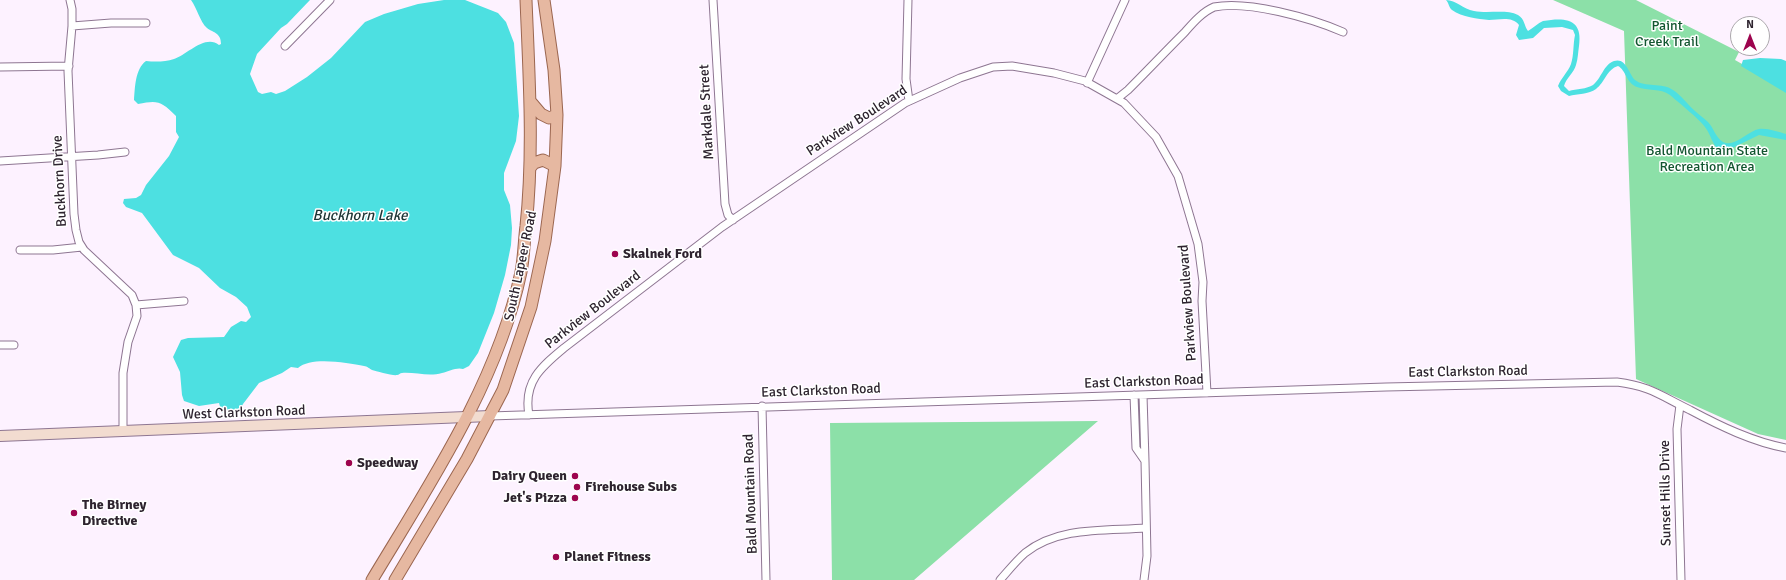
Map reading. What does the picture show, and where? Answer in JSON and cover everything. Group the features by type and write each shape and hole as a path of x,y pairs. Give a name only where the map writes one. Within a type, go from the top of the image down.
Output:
{"main road":[{"name":"South Lapeer Road","path":"372,580 466,418 496,353 515,297 521,270 530,168 530,100 526,0"},
{"name":"South Lapeer Road","path":"394,580 452,485 490,416 503,390 531,308 545,241 555,166 557,115 554,70 544,0"},
{"path":"530,100 541,114 549,118 557,115"},
{"path":"530,168 542,160 555,166"},
{"name":"West Clarkston Road","path":"0,436 490,416"},
{"path":"379,580 414,521 416,506"}],"street":[{"name":"Buckhorn Drive","path":"70,0 72,9 69,66 71,157 76,230 82,247 94,261 132,295 136,305"},
{"path":"286,46 330,0"},
{"name":"Markdale Street","path":"713,0 725,204 728,215 733,220"},
{"path":"908,0 906,79 909,101"},
{"path":"1087,82 1125,0"},
{"path":"1118,98 1128,90 1198,19 1213,7 1232,3 1276,8 1301,15 1343,32"},
{"path":"72,26 111,23 146,24"},
{"path":"0,67 69,66"},
{"name":"Parkview Boulevard","path":"529,415 527,402 529,392 540,369 564,348 733,220 829,153 909,101 960,78 993,67 1012,66 1059,74 1087,82 1118,98 1156,137 1171,162 1178,176 1196,234 1202,282 1207,393"},
{"path":"0,161 125,152"},
{"path":"20,250 53,250 82,247"},
{"path":"123,432 123,373 128,342 136,316 136,305 184,301"},
{"path":"0,345 14,345"},
{"name":"East Clarkston Road","path":"490,416 1386,386 1617,382 1641,386 1655,391 1680,405 1746,436 1773,446 1786,448"},
{"path":"1134,395 1136,448 1145,461"},
{"path":"1143,395 1148,556 1144,580"},
{"name":"Sunset Hills Drive","path":"1680,405 1677,429 1681,580"},
{"name":"Bald Mountain Road","path":"762,406 766,580"},
{"path":"1000,580 1025,553 1045,541 1062,534 1146,528"}],"green space":[{"name":"Bald Mountain State Recreation Area","path":"1553,0 1636,0 1730,47 1730,56 1737,56 1735,60 1786,89 1786,440 1758,434 1636,379 1624,31"},
{"path":"1098,421 914,580 832,580 830,423"}],"water":[{"name":"Buckhorn Lake","path":"191,0 310,0 257,54 250,74 258,92 262,94 271,92 276,94 285,91 307,77 331,58 365,22 384,14 418,4 444,0 465,0 498,13 506,22 514,43 519,116 516,141 504,173 504,190 510,205 512,228 511,245 505,275 494,313 478,353 469,366 463,369 456,369 437,374 401,373 395,375 349,363 320,361 304,364 298,368 291,367 282,373 259,383 243,404 239,412 222,413 219,403 199,406 184,401 180,372 173,357 181,340 188,338 224,337 231,327 241,321 246,322 251,317 247,307 236,297 220,288 199,268 173,255 142,213 126,207 123,203 124,199 136,198 141,195 146,185 169,156 179,137 176,132 176,116 167,107 155,102 138,104 134,100 136,79 142,64 146,61 160,62 174,59 196,46 208,42 214,42 219,45 221,44 221,40 218,35 207,28 200,19"},
{"path":"1446,0 1453,1 1474,11 1513,13 1522,18 1528,31 1543,21 1559,19 1571,22 1578,30 1580,37 1576,65 1574,71 1566,80 1564,86 1569,91 1593,85 1608,65 1618,60 1622,61 1635,80 1644,84 1664,86 1676,92 1708,122 1718,138 1723,142 1732,143 1759,129 1773,130 1786,134 1786,140 1759,135 1728,150 1725,153 1722,152 1716,147 1704,126 1670,95 1662,91 1641,88 1633,85 1628,80 1623,70 1618,66 1611,70 1602,83 1593,91 1569,96 1561,91 1558,86 1572,61 1575,35 1573,30 1562,27 1544,28 1533,38 1519,40 1516,35 1519,25 1513,20 1489,20 1465,16 1452,10"},
{"path":"1760,58 1781,59 1786,61 1786,93 1741,66 1743,60"}],"place":[{"name":"Skalnek Ford","path":"615,254"},
{"name":"Speedway","path":"349,463"},
{"name":"Dairy Queen","path":"575,476"},
{"name":"Firehouse Subs","path":"577,487"},
{"name":"Jet's Pizza","path":"575,498"},
{"name":"The Birney Directive","path":"74,513"},
{"name":"Planet Fitness","path":"556,557"}],"park label":[{"name":"Paint Creek Trail","path":"1667,34"}]}
